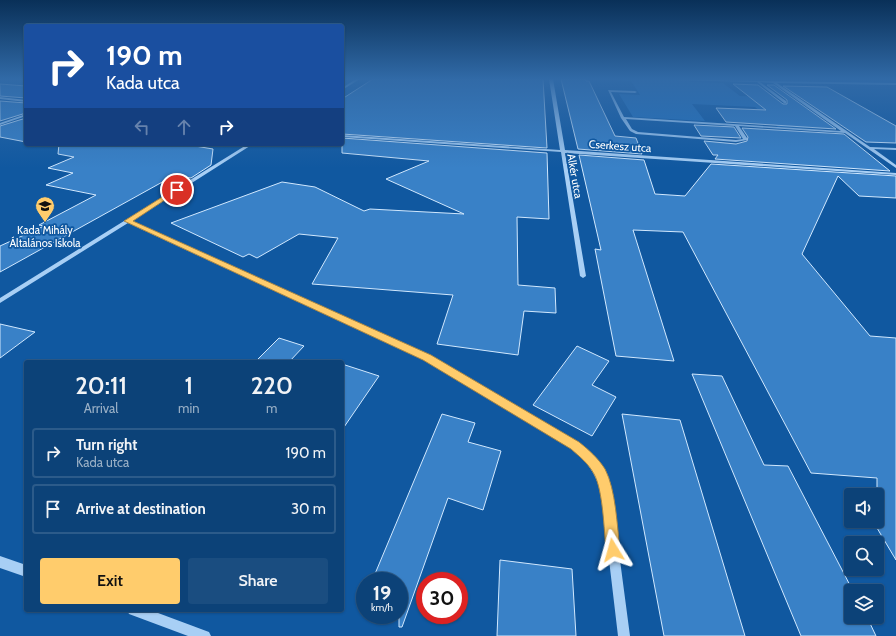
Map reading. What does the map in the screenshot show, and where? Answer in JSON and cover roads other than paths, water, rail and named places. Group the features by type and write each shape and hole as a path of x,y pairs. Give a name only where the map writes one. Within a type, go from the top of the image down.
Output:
{"street":[{"name":"Alkér utca","path":"556,109 583,276"},
{"path":"618,109 631,130 642,133 736,141 744,140 745,138 736,125"},
{"path":"810,109 896,167"},
{"path":"0,124 24,116"},
{"path":"623,118 846,132"},
{"name":"Cserkesz utca","path":"344,136 896,174"},
{"path":"0,301 248,146"},
{"path":"870,148 896,149"},
{"path":"128,221 427,358 580,449 589,457 600,473 606,492 624,636"},
{"path":"0,562 24,571"},
{"path":"139,612 205,636"}],"place":[{"name":"Kada Mihály Általános Iskola","path":"45,223"}]}
